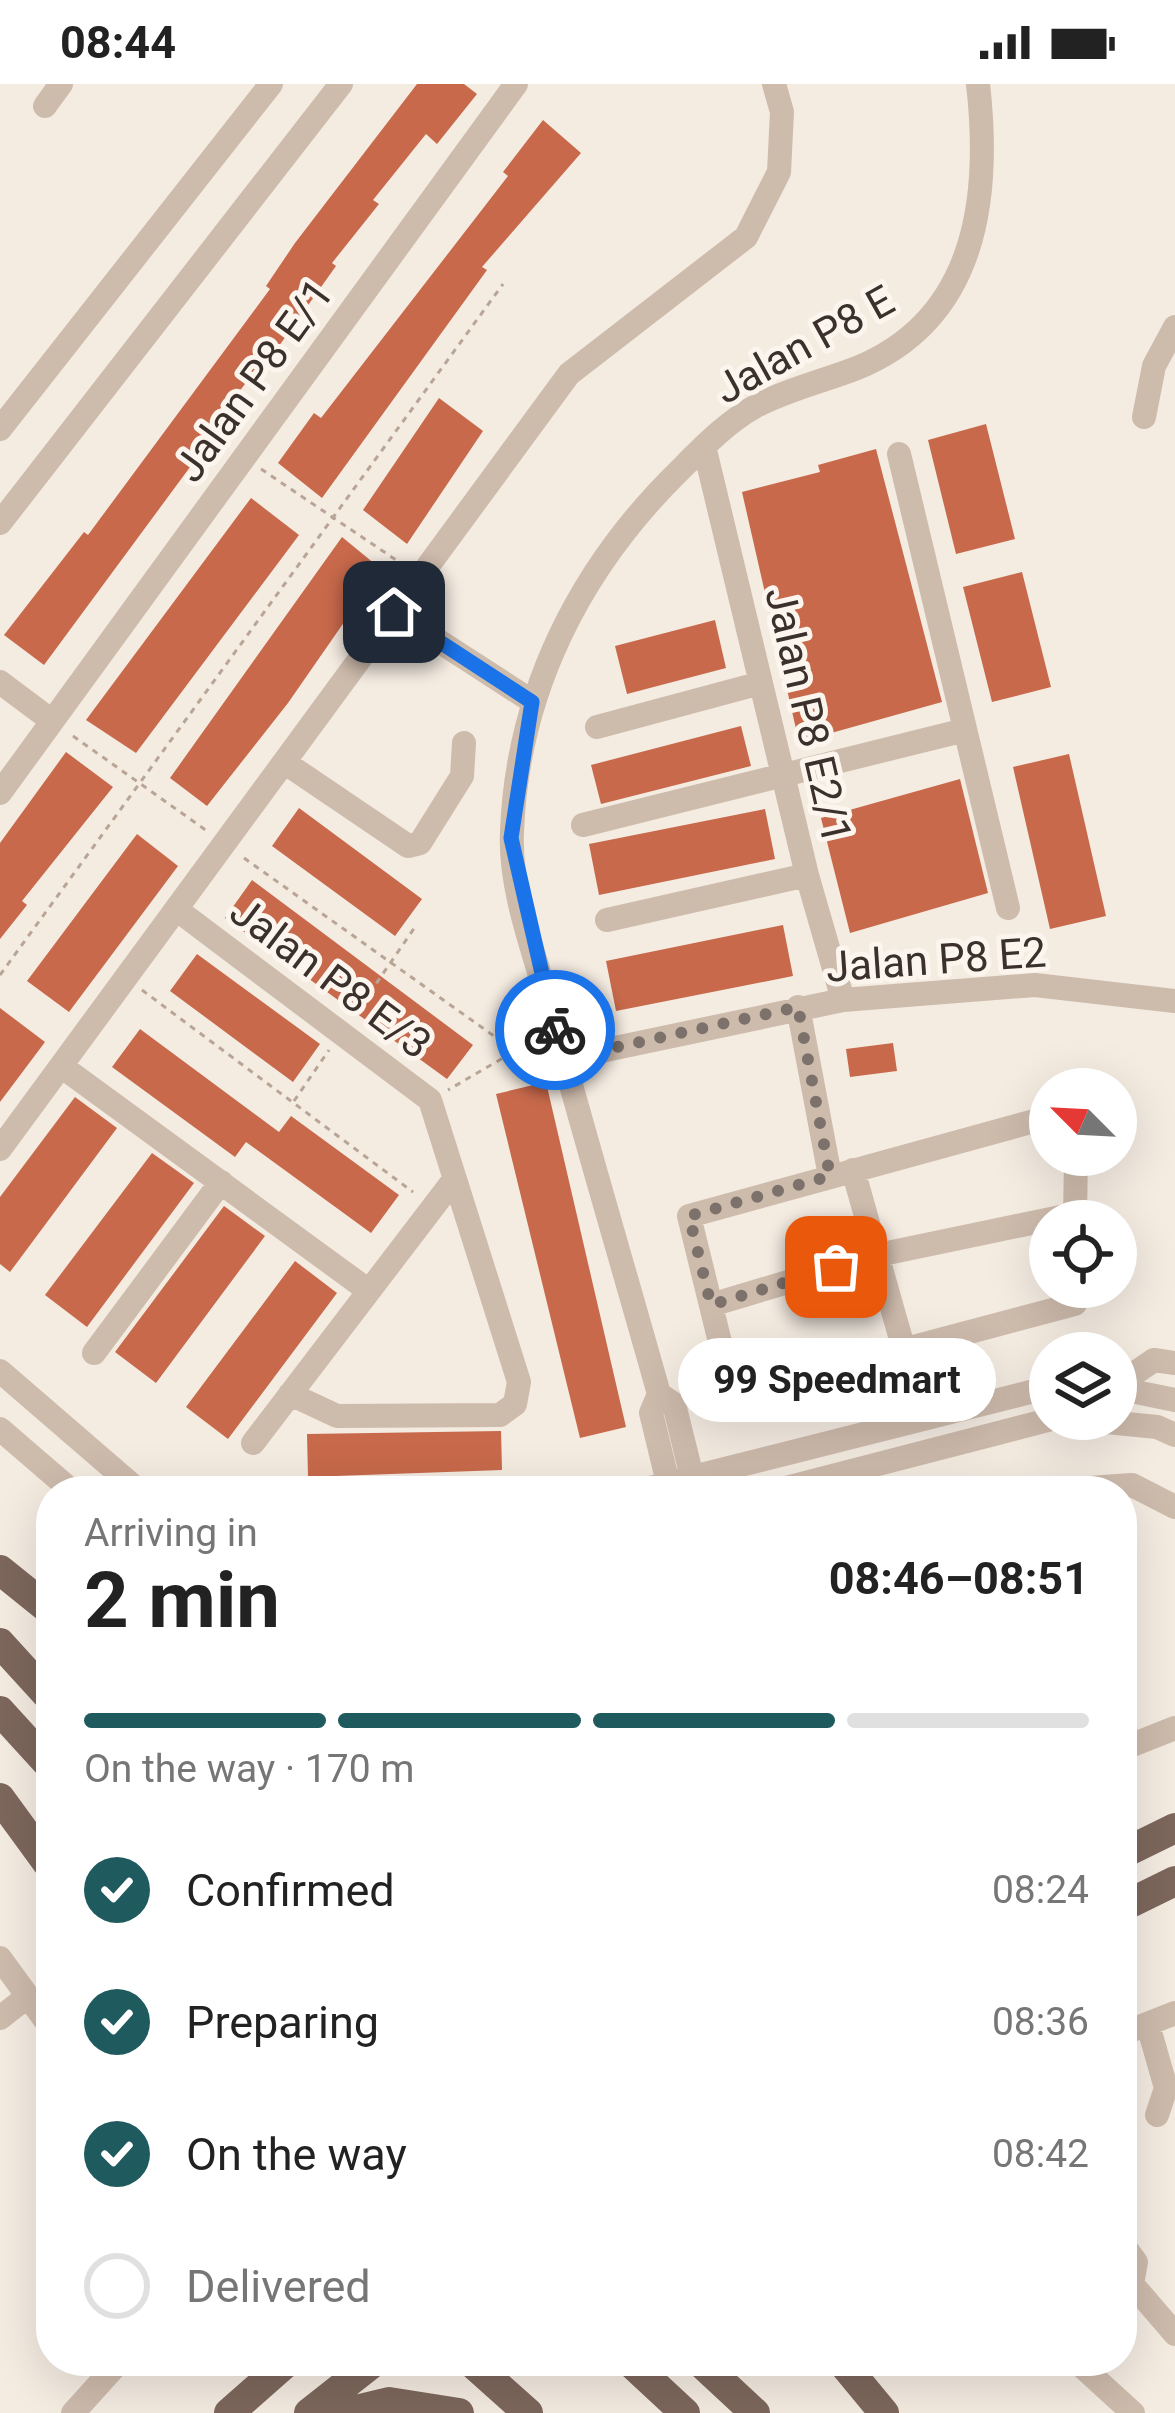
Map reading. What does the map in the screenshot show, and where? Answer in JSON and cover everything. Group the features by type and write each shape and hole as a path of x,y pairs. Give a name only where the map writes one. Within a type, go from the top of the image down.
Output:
{"main road":[{"path":"0,1570 36,1599"},
{"path":"0,1643 36,1683"},
{"path":"0,1711 36,1751"},
{"path":"0,1798 36,1847"},
{"path":"1137,1847 1175,1828"},
{"path":"1137,1900 1175,1881"},
{"path":"213,2413 243,2376"},
{"path":"229,2413 271,2376"},
{"path":"309,2413 355,2376"},
{"path":"487,2376 528,2413"},
{"path":"645,2376 685,2413"},
{"path":"715,2376 755,2413"},
{"path":"853,2376 884,2413"},
{"path":"343,2413 389,2402 459,2413"}],"street":[{"path":"45,106 61,84"},
{"path":"0,429 271,84"},
{"path":"2,516 341,84"},
{"name":"Jalan P8 E/1","path":"0,793 516,84"},
{"path":"0,1149 568,374 746,237 779,172 782,112 774,84"},
{"name":"Jalan P8 E","path":"680,1476 674,1404 659,1394 530,938 511,838 532,702 565,620 606,554 645,504 704,446 753,407 861,367 910,338 941,308 961,278 984,179 978,84"},
{"path":"1144,417 1154,366 1175,327"},
{"name":"Jalan P8 E2/1","path":"704,446 807,875 843,1000"},
{"path":"899,454 1008,908"},
{"path":"394,612 532,702"},
{"path":"0,682 52,721"},
{"path":"597,727 761,683"},
{"path":"583,824 965,730"},
{"path":"284,762 408,847 420,843 462,776 464,743"},
{"path":"607,920 807,875"},
{"name":"Jalan P8 E/3","path":"176,909 430,1100 519,1382 515,1404 500,1415 337,1416 290,1394"},
{"name":"Jalan P8 E2","path":"563,1059 843,1000 1034,986 1175,1001"},
{"path":"798,1007 842,1173 878,1255 904,1350"},
{"path":"61,1066 369,1291"},
{"path":"1029,1122 689,1216 734,1395 1061,1308"},
{"path":"253,1442 453,1181"},
{"path":"94,1353 221,1182"},
{"path":"711,1305 878,1255 1029,1227"},
{"path":"1137,1372 1154,1360 1175,1363"},
{"path":"0,1371 122,1476"},
{"path":"1137,1392 1175,1400"},
{"path":"715,1476 1029,1393"},
{"path":"833,1476 1029,1425"},
{"path":"1137,1425 1175,1435"},
{"path":"0,1429 55,1476"},
{"path":"1137,1488 1175,1507"},
{"path":"1137,1743 1175,1728"},
{"path":"0,1958 36,2007"},
{"path":"0,2018 28,1996"},
{"path":"1137,2029 1175,2013"},
{"path":"1148,2026 1166,2088 1157,2115"},
{"path":"1137,2294 1175,2334"},
{"path":"74,2413 107,2376"},
{"path":"1092,2376 1133,2413"}],"path":[{"path":"0,975 503,284"},
{"path":"244,458 418,575"},
{"path":"52,721 514,1051 430,1100"},
{"path":"126,978 433,1207"}],"building":[{"path":"417,84 464,84 477,94 437,144 426,134 373,200 379,204 332,263 336,266 259,374 255,371 202,440 207,444 44,665 4,635 84,532 88,535 270,289 266,286 295,243"},
{"path":"543,120 581,153 482,267 487,270 322,498 278,463 314,413 321,418 508,176 503,172"},
{"path":"439,398 483,431 407,544 363,510"},
{"path":"986,424 1015,539 956,554 928,440"},
{"path":"876,449 942,702 799,742 742,492 820,472 818,465"},
{"path":"251,498 299,535 136,753 86,720"},
{"path":"342,537 381,569 288,703 207,806 170,778"},
{"path":"1022,572 1051,687 992,702 963,587"},
{"path":"715,620 726,668 627,694 615,646"},
{"path":"741,726 751,766 601,804 591,765"},
{"path":"66,752 113,787 22,901 27,905 0,939 0,843"},
{"path":"1069,754 1106,916 1050,929 1013,767"},
{"path":"960,779 988,893 850,933 821,818"},
{"path":"299,808 422,899 395,936 272,846"},
{"path":"765,809 775,859 599,895 589,844"},
{"path":"137,834 178,866 69,1012 27,981"},
{"path":"252,880 473,1045 447,1079 225,918"},
{"path":"783,925 793,976 616,1011 606,961"},
{"path":"197,954 320,1044 293,1082 170,991"},
{"path":"0,1008 45,1042 0,1102"},
{"path":"140,1029 279,1132 291,1116 399,1195 371,1233 246,1142 235,1157 112,1067"},
{"path":"893,1043 897,1071 850,1077 846,1049"},
{"path":"546,1082 626,1427 580,1438 496,1094"},
{"path":"75,1097 117,1128 10,1272 0,1264 0,1197"},
{"path":"152,1153 194,1183 87,1327 45,1295"},
{"path":"224,1206 265,1236 156,1383 115,1352"},
{"path":"295,1261 337,1293 228,1439 186,1407"},
{"path":"501,1431 502,1470 308,1476 307,1434"}],"way so far":[{"path":"555,1030 563,1059 798,1007 830,1176 689,1216 711,1305 836,1267"}],"place":[{"name":"99 Speedmart","path":"836,1267"}],"route":[{"path":"394,612 532,702 521,748 511,838 530,938 555,1030"}]}
